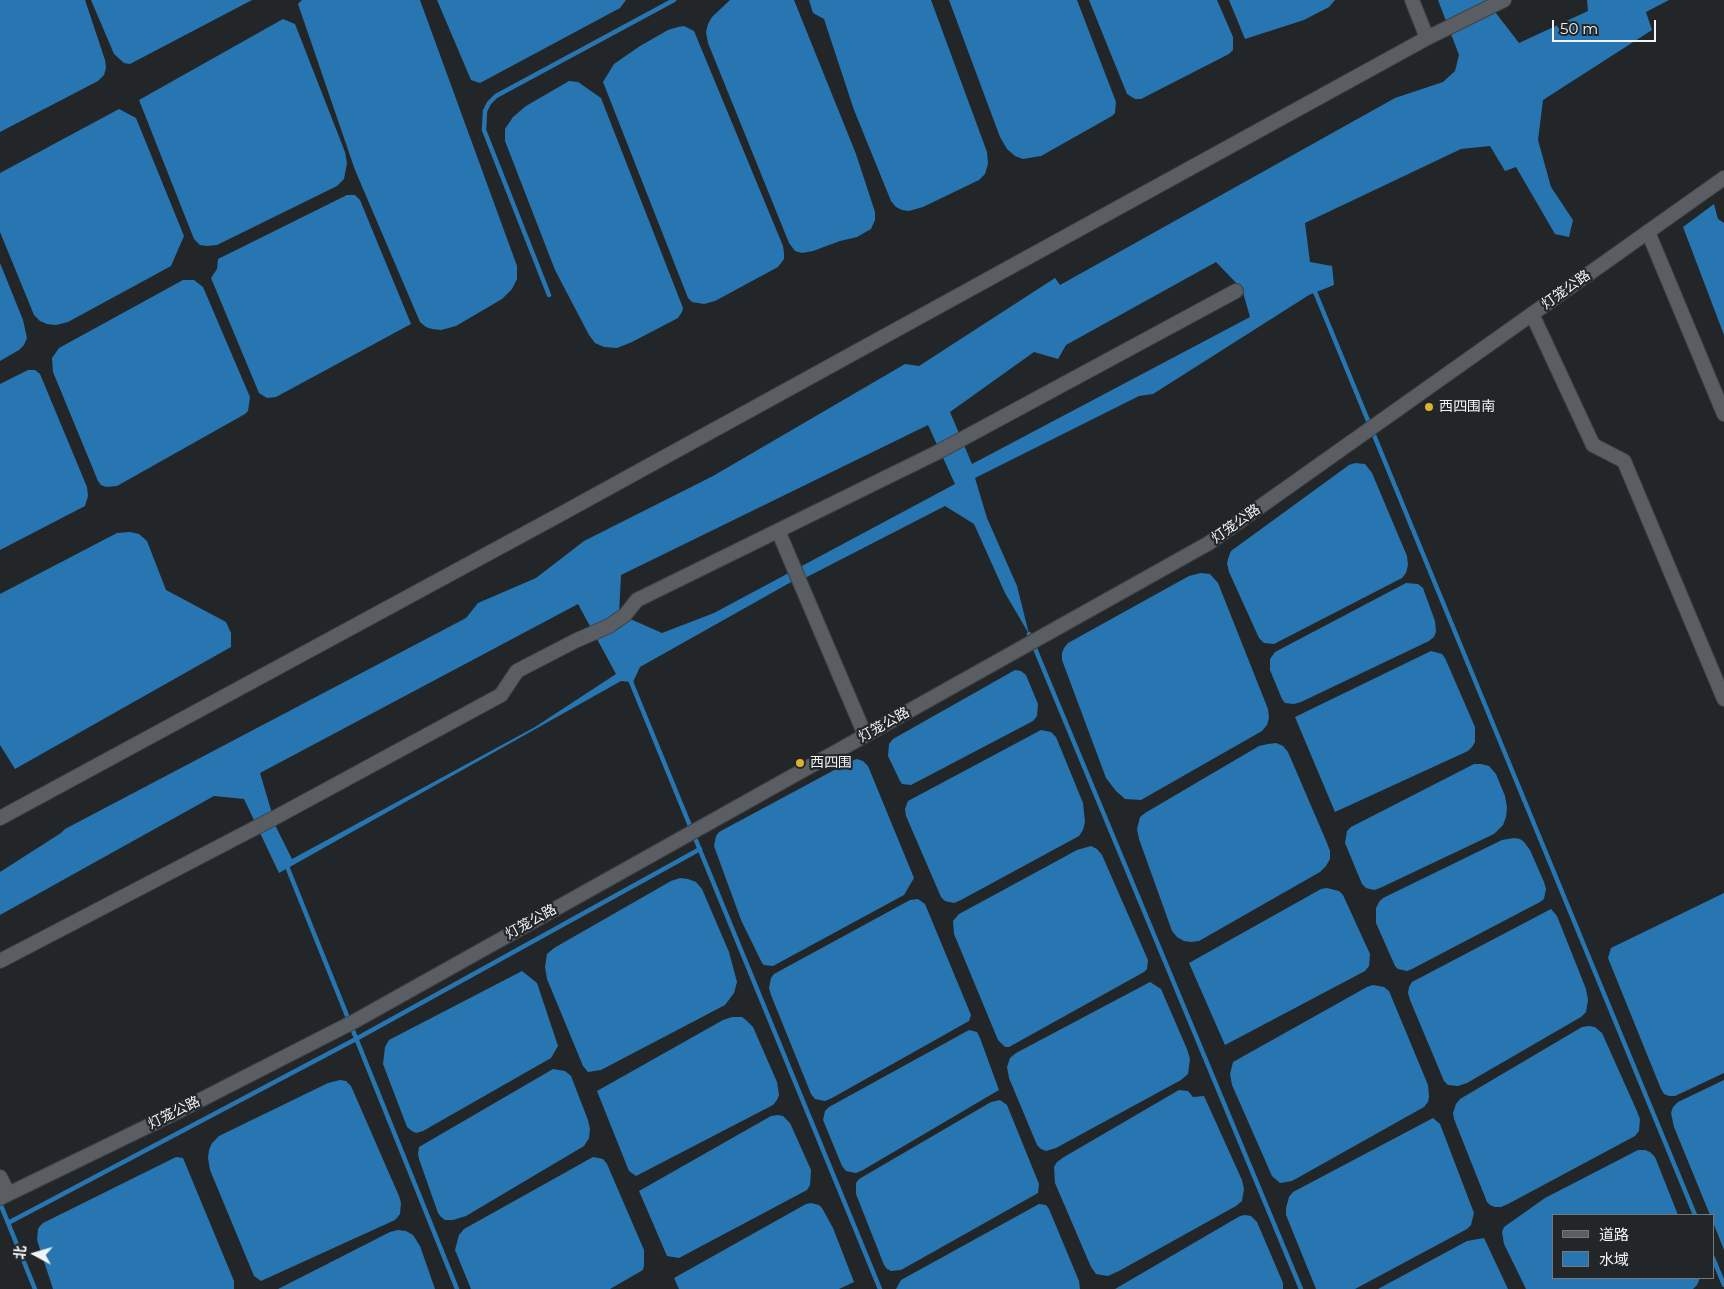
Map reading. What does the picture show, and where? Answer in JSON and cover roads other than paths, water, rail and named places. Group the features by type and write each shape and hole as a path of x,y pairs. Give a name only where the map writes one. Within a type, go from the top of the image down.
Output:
{"street":[{"path":"1412,0 1427,38"},
{"path":"0,818 561,514 1427,38 1504,0"},
{"name":"灯笼公路","path":"4,1196 174,1113 355,1021 1209,543 1724,178"},
{"path":"1648,232 1724,414"},
{"path":"0,961 278,816 501,695 517,670 609,626 625,615 637,600 938,452 1236,291"},
{"path":"1532,314 1593,445 1624,462 1724,699"},
{"path":"779,533 866,735"},
{"path":"0,1177 4,1196"}],"water":[{"path":"0,0 85,0 106,68 104,75 98,81 0,132"},
{"path":"91,0 252,0 130,64 124,63 114,54"},
{"path":"302,0 420,0 517,266 517,279 512,289 502,299 456,326 441,330 432,329 420,322 355,170 298,4"},
{"path":"437,0 626,0 620,8 480,83 471,80"},
{"path":"730,0 794,0 856,154 875,212 875,220 871,229 857,237 802,253 795,251 789,243 708,43 706,32 708,24 712,17"},
{"path":"809,0 931,0 987,152 988,164 985,174 979,180 923,207 909,211 896,207 891,201 854,110 824,19 813,13"},
{"path":"949,0 1077,0 1116,102 1115,113 1041,156 1023,159 1015,156 1007,149 1000,137"},
{"path":"1089,0 1217,0 1233,37 1233,50 1229,54 1141,99 1135,99 1127,94"},
{"path":"1229,0 1335,0 1329,7 1304,20 1245,39"},
{"path":"1438,0 1488,0 1519,43 1588,11 1587,0 1669,0 1646,12 1652,30 1543,100 1538,140 1551,187 1573,220 1569,237 1555,234 1516,167 1505,171 1490,146 1461,149 1305,223 1310,262 1332,266 1334,285 1309,295 1153,394 1139,396 975,478 987,518 1017,586 1029,634 1005,593 974,524 945,506 803,579 793,581 640,667 633,682 621,681 279,873 244,799 214,796 0,915 0,872 65,829 466,618 478,603 536,578 584,541 713,476 905,364 919,366 1055,278 1060,285 1395,98 1443,82 1455,71 1459,55","holes":["1216,262 1242,289 1250,317 972,464 950,412 1034,352 1058,359 1066,345","928,425 955,484 714,613 662,633 619,614 621,575","578,604 616,674 535,727 292,859 276,827 260,773"]},
{"path":"283,19 295,24 345,152 347,163 344,179 337,186 217,245 200,245 194,239 139,100"},
{"path":"684,26 694,31 783,246 784,253 784,259 778,267 715,301 704,304 692,302 688,298 603,82 614,64 640,46 668,30"},
{"path":"569,81 578,82 601,98 683,308 678,318 617,348 604,347 595,343 589,335 555,270 505,141 505,129 513,117 526,106"},
{"path":"119,109 136,118 184,236 171,266 68,322 56,325 47,324 40,321 34,315 0,232 0,173"},
{"path":"347,195 355,195 360,200 411,324 276,397 267,398 259,393 211,278 217,269 218,259"},
{"path":"1714,204 1718,219 1724,223 1724,335 1683,227"},
{"path":"0,263 23,320 27,338 19,350 0,361"},
{"path":"183,280 194,280 203,287 250,397 248,411 117,486 106,487 98,481 53,372 52,358 59,348"},
{"path":"28,370 35,370 40,374 87,487 88,496 85,506 0,550 0,384"},
{"path":"1355,463 1365,464 1372,473 1407,556 1408,565 1406,573 1402,578 1274,644 1264,643 1259,638 1229,572 1227,563 1231,551 1349,465"},
{"path":"130,532 139,534 147,541 166,590 226,622 231,633 231,647 15,769 0,745 0,594 117,533"},
{"path":"1201,573 1210,574 1218,583 1268,709 1269,718 1267,725 1262,731 1141,800 1125,799 1106,778 1062,660 1062,653 1068,643 1189,576"},
{"path":"1406,583 1418,584 1423,588 1435,621 1436,632 1434,637 1301,702 1294,704 1285,703 1270,670 1270,659 1275,652"},
{"path":"1431,651 1442,654 1445,658 1475,727 1475,742 1468,751 1335,812 1295,717"},
{"path":"1015,670 1021,671 1026,675 1038,704 1037,716 1033,721 911,785 902,784 888,756 889,744 893,739"},
{"path":"1041,730 1051,732 1056,737 1083,803 1085,822 1083,830 1079,836 961,900 954,903 945,901 941,897 906,816 905,809 908,801"},
{"path":"1276,743 1283,746 1288,752 1327,843 1330,859 1320,872 1199,941 1184,941 1172,931 1139,839 1137,829 1140,817 1259,746"},
{"path":"857,759 863,761 868,766 914,878 904,895 773,966 764,965 741,920 714,846 716,836 719,832"},
{"path":"1474,764 1489,766 1496,774 1505,796 1507,807 1503,825 1494,834 1380,888 1374,890 1366,888 1362,884 1345,843 1347,831 1351,827"},
{"path":"1514,838 1524,842 1530,850 1546,889 1544,899 1412,969 1407,971 1398,969 1376,923 1376,908 1379,902 1383,898 1502,840"},
{"path":"1091,846 1102,855 1148,960 1147,969 1009,1047 1005,1047 998,1040 954,934 953,921 959,914 1077,850"},
{"path":"680,878 696,882 702,889 729,952 737,982 734,993 725,1005 601,1070 588,1072 583,1066 547,979 545,967 547,954 554,948 671,881"},
{"path":"1327,888 1339,891 1343,895 1370,954 1369,966 1365,971 1225,1045 1189,963 1321,889"},
{"path":"1724,893 1724,1073 1675,1096 1669,1096 1664,1094 1661,1089 1608,958 1611,948"},
{"path":"918,899 925,904 971,1015 969,1021 832,1098 825,1101 815,1099 811,1094 771,995 769,988 771,978 774,974 910,900"},
{"path":"1551,909 1557,916 1586,989 1588,1000 1586,1012 1581,1017 1467,1083 1458,1086 1448,1085 1444,1081 1410,1000 1409,987 1412,982"},
{"path":"522,971 537,983 558,1046 551,1058 423,1131 416,1133 412,1131 407,1127 383,1064 385,1047 389,1040"},
{"path":"1150,982 1161,989 1187,1049 1190,1059 1188,1074 1181,1080 1056,1148 1046,1151 1041,1149 1037,1145 1009,1078 1007,1067 1010,1058 1016,1053"},
{"path":"1373,985 1384,987 1389,991 1428,1085 1428,1102 1424,1107 1292,1181 1280,1183 1272,1176 1232,1085 1230,1074 1233,1062"},
{"path":"732,1017 742,1017 753,1027 777,1082 779,1095 777,1100 773,1105 636,1176 629,1171 597,1091 723,1020"},
{"path":"1582,1027 1595,1027 1602,1033 1640,1119 1639,1131 1635,1136 1508,1204 1501,1207 1490,1205 1487,1202 1454,1119 1453,1113 1456,1104 1460,1099"},
{"path":"969,1030 977,1032 980,1038 999,1090 863,1170 856,1173 846,1171 842,1166 823,1120 825,1111 829,1107"},
{"path":"553,1069 565,1071 571,1076 590,1129 589,1138 584,1146 466,1216 445,1220 438,1213 419,1159 419,1147"},
{"path":"340,1080 346,1081 351,1086 399,1196 401,1203 400,1214 395,1220 261,1281 254,1276 210,1170 209,1150 212,1143 219,1136 328,1083"},
{"path":"1724,1080 1724,1250 1714,1225 1714,1214 1710,1214 1674,1127 1671,1113 1673,1107 1678,1102"},
{"path":"1179,1090 1188,1091 1193,1097 1204,1096 1242,1180 1244,1189 1242,1201 1119,1271 1108,1276 1096,1274 1091,1267 1055,1183 1054,1167 1064,1157"},
{"path":"1000,1100 1007,1105 1039,1184 1038,1193 901,1270 891,1271 887,1269 856,1194 856,1183 859,1179 991,1102"},
{"path":"771,1116 783,1116 790,1123 811,1170 810,1185 807,1190 679,1258 667,1256 639,1191"},
{"path":"1433,1118 1440,1124 1474,1213 1471,1225 1467,1229 1355,1289 1316,1289 1286,1215 1289,1197 1293,1192"},
{"path":"1638,1150 1650,1152 1655,1157 1678,1214 1552,1214 1552,1279 1700,1279 1697,1285 1693,1289 1526,1289 1504,1244 1502,1232 1504,1227 1545,1198"},
{"path":"176,1157 183,1158 234,1281 234,1289 53,1289 37,1240 40,1226"},
{"path":"593,1157 603,1159 607,1164 644,1250 643,1270 610,1289 471,1289 455,1250 459,1235 464,1229"},
{"path":"811,1203 822,1208 833,1228 854,1282 839,1289 679,1289 674,1278 806,1204"},
{"path":"1039,1204 1046,1205 1049,1209 1079,1281 1080,1289 896,1289 901,1280"},
{"path":"1240,1216 1251,1216 1257,1222 1283,1283 1283,1289 1115,1289"},
{"path":"406,1231 413,1235 420,1246 435,1289 278,1289 390,1232"},
{"path":"1484,1238 1508,1289 1378,1289 1467,1241"}],"waterway":[{"path":"549,295 484,130 485,111 489,103 496,96 674,0"},
{"path":"1313,287 1695,1214"},
{"path":"1029,634 1301,1289"},
{"path":"629,677 880,1289"},
{"path":"8,1223 356,1039 700,849"},
{"path":"286,864 457,1289"},
{"path":"0,1203 35,1289"},
{"path":"1714,1260 1724,1285"}],"place":[{"name":"西四围南","path":"1429,407"},
{"name":"西四围","path":"800,763"}]}
